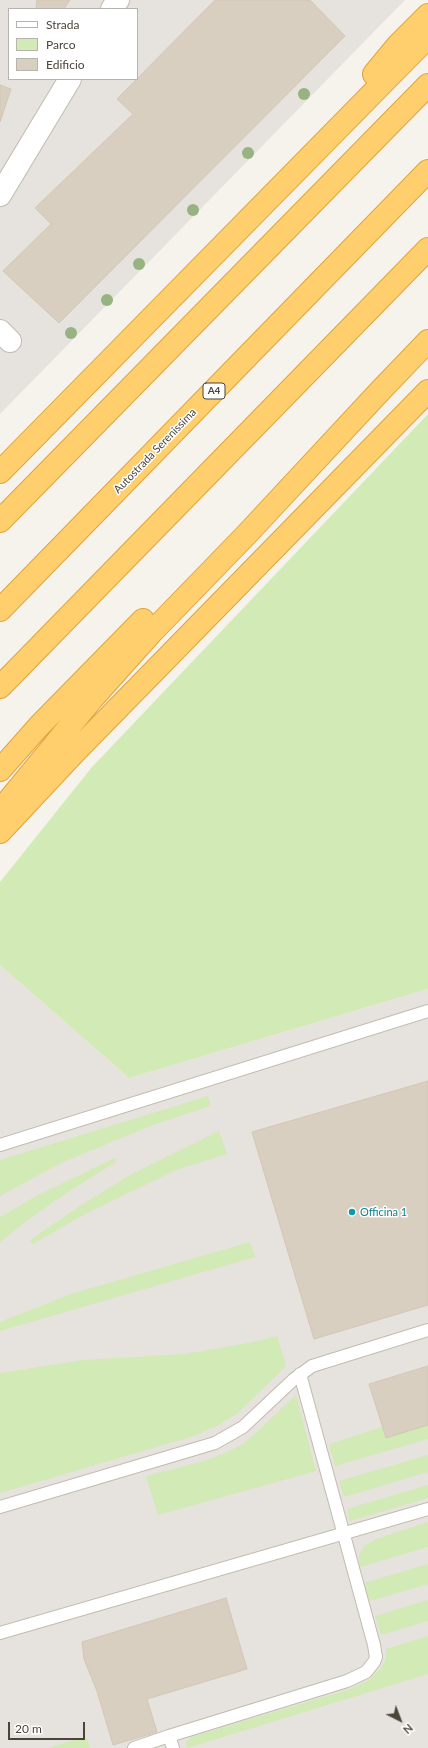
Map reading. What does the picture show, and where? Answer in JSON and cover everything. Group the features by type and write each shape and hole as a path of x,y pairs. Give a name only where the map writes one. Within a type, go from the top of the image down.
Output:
{"highway":[{"path":"272,196 398,45 428,15"},
{"path":"0,472 428,38"},
{"path":"0,521 428,85"},
{"name":"Autostrada Serenissima","path":"0,610 428,171"},
{"path":"0,687 428,249"},
{"path":"0,811 92,699 151,633 247,534 428,341"},
{"path":"0,770 45,721 238,524 381,390"},
{"path":"0,832 95,731 428,391"}],"street":[{"path":"0,195 69,80"}],"lane":[{"path":"0,1145 428,1011"},
{"path":"0,1507 215,1443 243,1427 300,1374 312,1366 323,1361 428,1330"},
{"path":"134,1748 347,1681 357,1677 371,1667 376,1657 344,1533 300,1374"},
{"path":"0,1633 428,1509"},
{"path":"169,1736 173,1748"}],"shaded area":[{"path":"0,0 405,0 0,414"},
{"path":"0,965 129,1078 428,989 428,1748 0,1748"}],"green space":[{"path":"428,414 428,989 129,1078 0,965 0,882 92,767"},
{"path":"208,1096 210,1106 153,1125 61,1163 0,1196 0,1160"},
{"path":"219,1131 227,1154 176,1170 85,1214 33,1244 30,1240 80,1206 130,1175"},
{"path":"115,1158 116,1162 68,1192 25,1222 0,1242 0,1217 40,1194"},
{"path":"250,1242 255,1257 0,1331 0,1322 71,1294"},
{"path":"277,1336 286,1366 238,1413 217,1426 194,1436 0,1493 0,1373 84,1360 185,1354 254,1342"},
{"path":"296,1395 316,1471 158,1515 146,1476 204,1461 245,1443"},
{"path":"428,1425 428,1439 335,1466 329,1444 382,1427 386,1437"},
{"path":"428,1455 428,1472 344,1497 339,1481"},
{"path":"428,1485 428,1498 350,1521 347,1509"},
{"path":"428,1522 428,1547 360,1567 359,1556 364,1546 376,1539"},
{"path":"428,1564 428,1584 370,1601 364,1583"},
{"path":"428,1600 428,1621 381,1635 375,1616"},
{"path":"428,1636 428,1674 187,1748 186,1743 191,1737 350,1689 369,1680 381,1668 386,1659 386,1649"},
{"path":"86,1736 90,1748 48,1748"}],"building":[{"path":"37,0 70,0 65,8 36,8"},
{"path":"215,0 310,0 345,36 59,323 3,271 51,224 35,208 133,114 117,99 136,80 138,80 138,78"},
{"path":"0,85 11,89 0,122"},
{"name":"Officina 1","path":"428,1081 428,1305 314,1339 252,1132"},
{"path":"428,1366 428,1425 386,1438 369,1384"},
{"path":"226,1598 247,1669 147,1699 157,1732 113,1745 97,1691 84,1659 82,1642"}],"place":[{"name":"Officina 1","path":"352,1212"}]}
